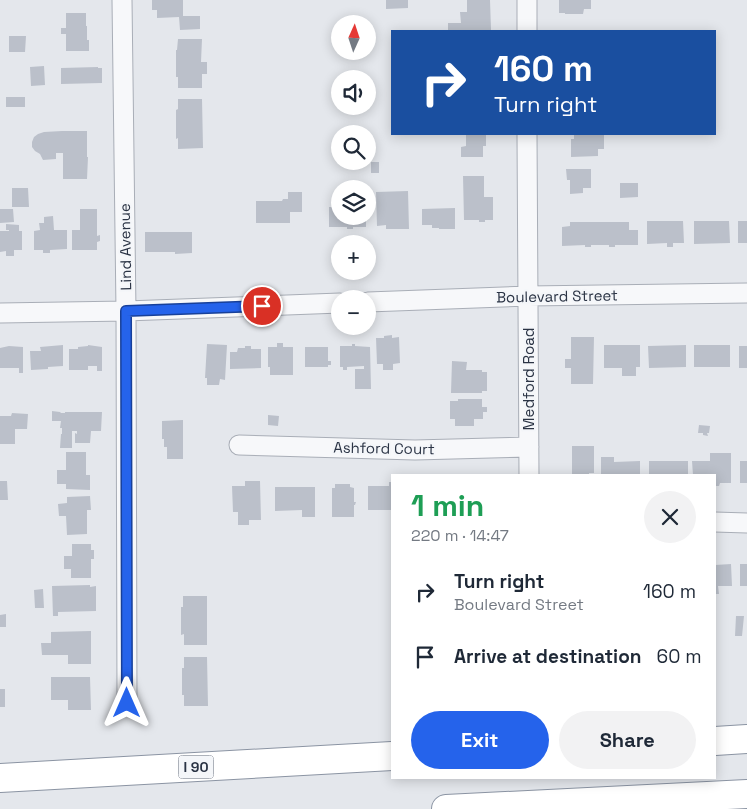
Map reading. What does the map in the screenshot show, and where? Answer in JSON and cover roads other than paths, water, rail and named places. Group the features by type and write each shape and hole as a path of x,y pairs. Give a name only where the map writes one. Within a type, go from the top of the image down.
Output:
{"highway":[{"path":"716,741 747,739"},
{"name":"I 90","path":"0,778 391,756"},
{"path":"446,809 747,794"}],"street":[{"name":"Lind Avenue","path":"122,0 126,311 127,703"},
{"path":"527,0 527,30"},
{"name":"Medford Road","path":"527,135 529,474"},
{"name":"Boulevard Street","path":"376,302 528,296 747,293"},
{"path":"0,312 126,311 331,303"},
{"name":"Ashford Court","path":"239,445 415,450 529,447"},
{"path":"716,522 747,523"}]}
